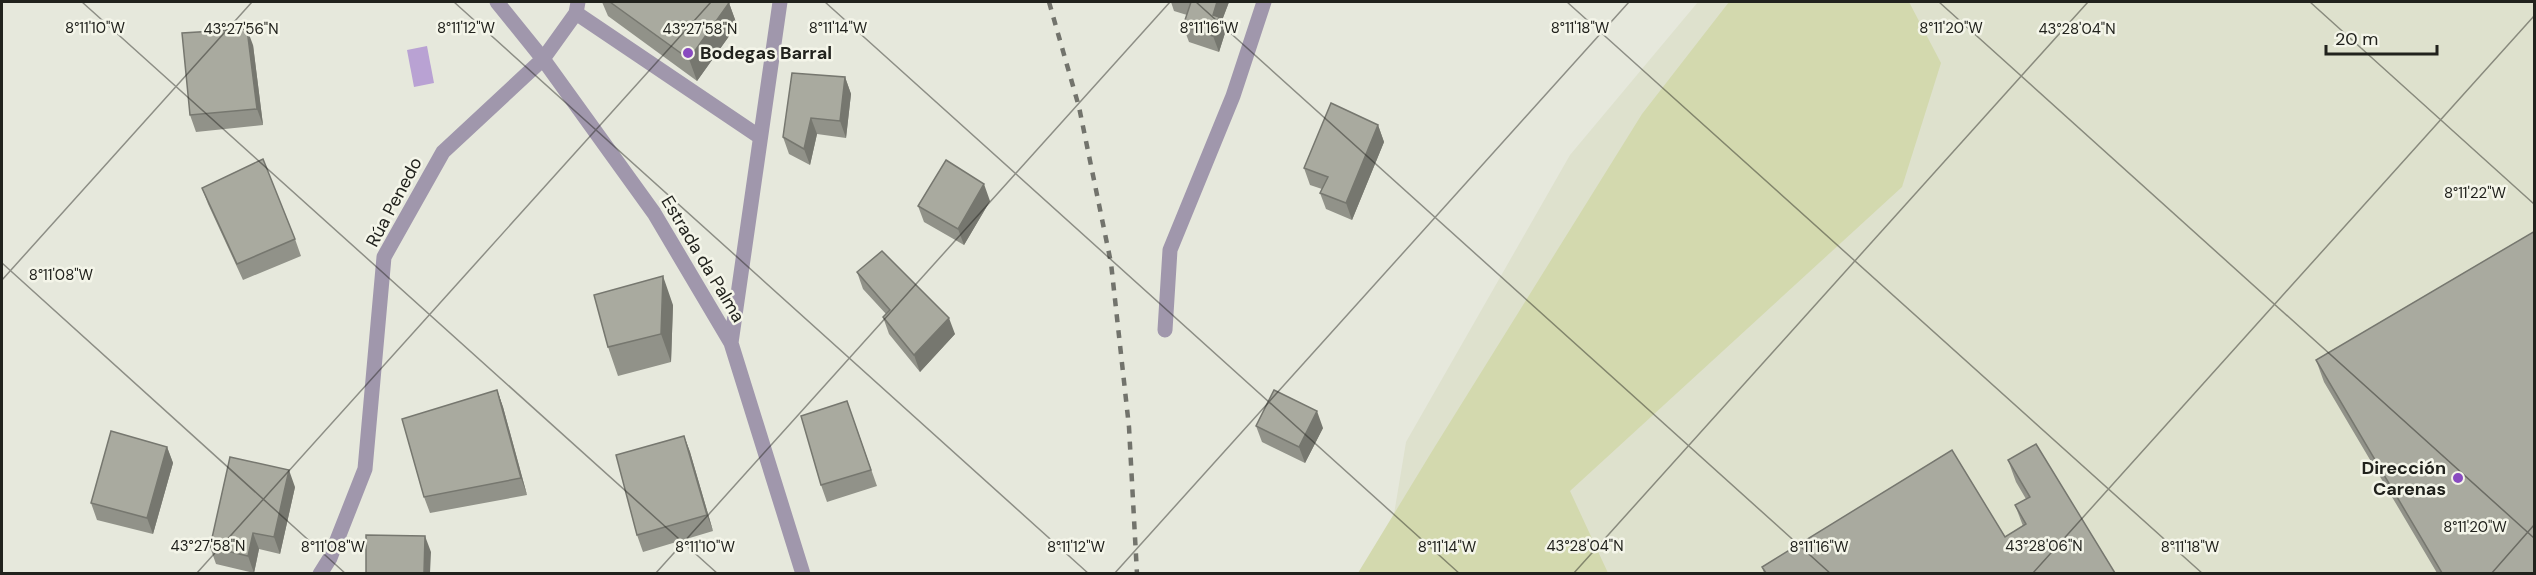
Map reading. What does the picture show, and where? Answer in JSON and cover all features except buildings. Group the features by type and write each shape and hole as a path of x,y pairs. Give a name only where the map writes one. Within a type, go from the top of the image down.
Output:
{"street":[{"name":"Estrada da Palma","path":"497,2 543,59 654,213 731,343 803,573"},
{"path":"731,343 780,2"},
{"path":"1165,330 1170,250 1233,96 1264,2"},
{"name":"Rúa Penedo","path":"320,573 330,558 365,469 384,257 443,152 543,59 577,7"},
{"path":"577,7 760,137"}],"shaded area":[{"path":"1698,2 2534,2 2534,573 1384,574 1406,442 1570,155"},
{"path":"427,46 434,83 414,87 407,50"}],"green space":[{"path":"1729,2 1909,2 1941,63 1902,187 1570,491 1608,573 1358,573 1642,114"}],"railway":[{"path":"1049,2 1079,107 1111,263 1129,427 1137,574"}],"place":[{"name":"Bodegas Barral","path":"688,53"},
{"name":"Dirección Carenas","path":"2458,478"}]}
